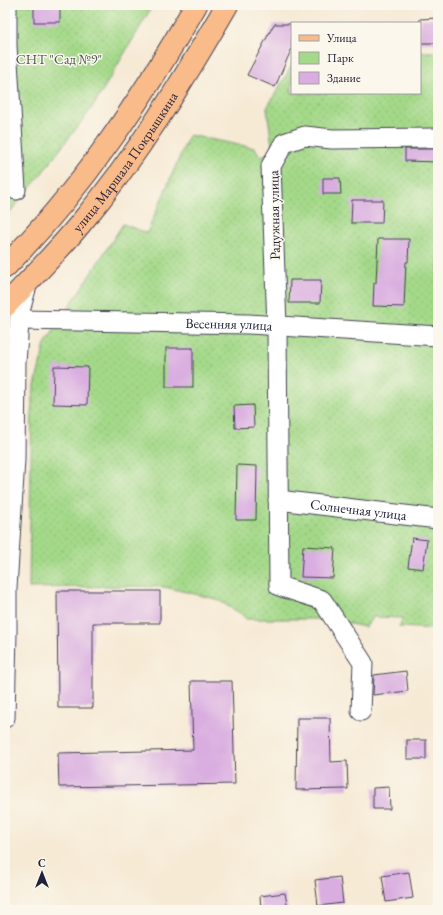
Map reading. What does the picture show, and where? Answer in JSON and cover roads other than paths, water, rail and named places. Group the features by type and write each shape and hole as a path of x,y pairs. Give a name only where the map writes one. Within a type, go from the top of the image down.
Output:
{"main road":[{"name":"улица Маршала Покрышкина","path":"5,267 61,205 97,158 138,99 196,5"},
{"name":"улица Маршала Покрышкина","path":"12,313 28,282 82,222 133,155 190,68 228,5"}],"street":[{"path":"7,5 7,46 16,190"},
{"name":"Радужная улица","path":"361,711 362,662 326,606 322,600 278,586 277,326 271,166 284,143 305,136 332,139 438,138"},
{"path":"5,718 7,588 15,460 16,362 12,313"},
{"name":"Весенняя улица","path":"12,313 248,324 438,336"},
{"path":"5,346 12,353 16,362"},
{"name":"Солнечная улица","path":"278,500 438,519"}],"park label":[{"name":"СНТ \"Сад №9\"","path":"59,59"}]}
